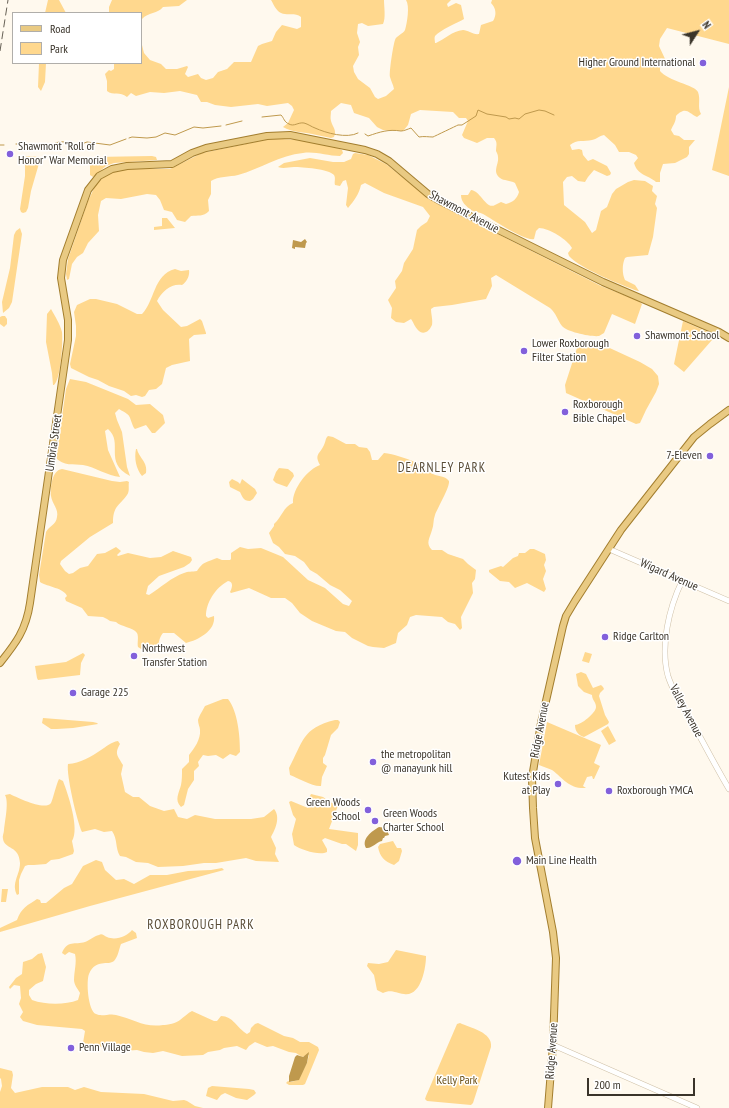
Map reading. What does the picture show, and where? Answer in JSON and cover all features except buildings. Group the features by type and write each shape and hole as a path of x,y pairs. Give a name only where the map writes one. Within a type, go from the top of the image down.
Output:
{"main road":[{"name":"Shawmont Avenue","path":"78,218 90,187 97,178 105,172 115,168 172,164 192,153 260,137 280,135 294,136 369,151 389,161 428,194 442,202 603,282 715,330 729,338"},
{"name":"Umbria Street","path":"0,664 21,635 27,619 30,603 68,340 68,324 61,284 61,269 64,255 78,218"},
{"name":"Ridge Avenue","path":"548,1108 553,1045 556,958 553,932 535,835 532,798 533,773 541,723 565,620 575,601 621,530 694,437 729,410"}],"street":[{"name":"Wigard Avenue","path":"609,549 729,601"},
{"name":"Valley Avenue","path":"682,581 672,607 668,623 666,645 667,672 674,692 729,789"},
{"path":"553,1045 697,1108"}],"green space":[{"path":"48,0 59,0 65,12 45,12"},
{"path":"112,0 187,0 179,6 163,7 142,19 142,12 109,12 109,7"},
{"path":"271,0 384,0 385,16 383,24 368,26 362,23 358,24 357,33 360,42 358,47 359,55 353,66 354,72 358,79 370,88 375,97 378,99 386,96 394,89 390,77 391,59 394,43 406,27 408,10 406,0 451,0 447,4 448,7 456,3 461,5 464,19 437,34 435,36 436,43 452,33 463,30 479,34 481,25 493,21 494,19 495,12 491,3 492,0 729,0 729,44 667,28 660,39 659,46 666,61 664,66 660,67 660,71 669,78 696,89 699,95 699,109 701,114 697,117 687,111 682,111 676,116 671,130 674,135 679,136 684,140 695,140 689,147 689,154 687,157 675,163 663,164 660,173 660,182 656,182 640,173 634,163 638,158 636,155 629,152 619,152 615,145 604,135 594,140 578,141 570,145 572,150 582,150 583,155 588,161 593,159 607,166 611,173 607,176 594,170 585,182 578,181 572,176 567,177 563,182 564,205 585,222 592,233 596,230 601,211 607,207 612,194 616,189 634,180 645,181 653,186 652,191 657,196 655,204 657,208 653,237 648,255 627,257 624,260 623,266 623,275 625,280 635,285 639,291 602,276 574,261 568,253 572,248 570,245 553,232 539,228 536,231 534,239 530,239 517,234 483,214 472,211 463,202 461,195 468,195 471,190 478,193 486,203 492,206 501,202 506,204 511,202 516,198 519,192 515,183 500,178 496,173 498,156 494,138 487,138 477,143 464,138 462,135 468,121 466,118 459,118 453,112 420,110 411,114 408,125 403,131 383,130 377,127 369,118 354,113 351,105 341,103 331,111 331,120 335,133 334,137 331,138 293,131 283,127 288,123 294,110 288,103 267,106 258,104 231,107 201,102 197,95 180,91 164,93 150,92 136,96 131,93 127,97 122,94 107,91 105,74 109,70 111,71 114,69 114,64 142,64 142,45 144,53 150,60 161,64 166,69 177,69 187,66 188,67 185,74 188,77 198,74 201,78 206,80 213,78 218,72 227,69 234,62 251,62 258,46 272,41 276,32 282,25 297,29 301,27 301,17 284,14 276,9"},
{"path":"39,64 46,64 45,82 41,91 38,87"},
{"path":"729,87 729,176 712,170"},
{"path":"270,139 296,140 317,143 335,147 342,150 343,153 340,156 312,153 295,154 286,156 238,175 214,179 211,181 211,194 208,200 209,211 203,215 191,216 185,222 177,220 172,212 164,210 156,195 147,194 121,199 106,198 101,201 98,215 99,231 88,243 83,253 77,257 72,264 69,279 67,280 66,274 68,259 88,201 96,184 105,176 115,171 126,169 170,169 202,153"},
{"path":"355,153 368,155 386,164 428,198 454,212 601,286 639,301 642,304 635,324 612,314 604,333 599,336 585,335 574,332 562,326 550,308 496,275 491,278 492,286 486,299 434,307 431,309 432,325 430,329 423,333 419,331 411,319 404,323 396,322 391,318 392,308 388,300 396,288 395,281 413,249 417,230 427,222 430,216 423,207 384,193 365,183 361,185 356,197 348,208 346,205 348,188 346,180 343,181 340,186 335,185 334,175 327,171 303,167 278,167 284,163 310,158 333,162 344,162 351,159"},
{"path":"26,156 40,157 40,160 31,191 28,208 26,212 23,213 20,209 25,176"},
{"path":"94,157 156,157 157,160 114,163 106,166 93,177 90,175 90,159"},
{"path":"162,218 167,218 175,228 154,230 154,227 162,226"},
{"path":"20,228 22,234 12,302 9,308 3,313 2,302 10,268 14,235"},
{"path":"175,269 181,271 189,270 187,280 182,285 175,285 168,288 157,301 163,310 181,327 187,326 200,319 202,321 206,334 194,335 189,339 190,361 166,368 162,384 156,389 149,390 145,396 142,397 136,395 131,396 124,391 109,386 71,368 70,364 76,336 74,312 77,305 90,299 96,299 117,304 137,314 142,314 150,302 158,282 168,272"},
{"path":"51,309 62,332 60,368 54,385 46,342 47,314"},
{"path":"5,316 7,319 7,324 4,327 0,324 0,317"},
{"path":"683,321 719,337 712,340 684,372 674,364"},
{"path":"585,341 601,344 640,362 652,369 658,376 659,384 656,392 640,423 636,424 566,393 565,385 577,348"},
{"path":"70,379 86,382 128,399 136,405 150,404 163,415 165,423 155,433 152,433 146,425 135,429 128,415 119,409 115,413 122,432 127,467 130,476 122,471 117,465 115,459 114,440 108,429 105,431 108,450 120,477 88,466 65,463 56,458 66,389"},
{"path":"328,436 346,444 355,444 359,447 367,448 370,452 372,460 378,460 384,453 396,455 417,463 430,473 443,477 449,481 446,492 435,515 433,528 428,543 432,550 442,550 448,554 463,559 476,570 475,579 472,583 473,593 461,617 462,628 460,630 455,624 448,622 442,617 416,615 410,617 407,625 398,633 396,643 384,648 368,646 352,638 345,632 336,631 312,621 300,613 292,603 285,598 271,598 249,588 231,593 232,584 228,581 223,584 212,596 206,611 206,616 208,618 214,616 214,621 212,626 205,634 196,640 186,643 174,633 163,633 157,646 146,652 138,647 138,635 135,631 103,617 88,616 82,608 66,601 65,598 67,596 63,591 40,582 39,575 46,532 55,522 57,514 51,496 51,484 56,473 62,469 112,481 129,482 128,493 115,510 113,523 90,537 61,561 60,564 69,574 80,568 88,566 97,554 105,553 116,547 121,551 117,555 118,556 128,553 150,558 161,557 173,551 191,557 192,560 190,563 184,567 159,576 148,586 146,594 149,595 180,575 187,572 197,571 201,565 207,562 217,558 222,560 230,560 231,553 240,547 248,549 261,548 283,557 308,580 325,588 343,604 349,606 352,601 340,590 330,585 310,570 304,562 295,556 285,554 273,543 269,533 285,510 293,503 295,492 302,480 315,467 320,465 318,461 318,454"},
{"path":"136,449 146,466 146,473 142,476 136,463"},
{"path":"279,468 288,469 293,473 294,476 287,487 276,483 273,480"},
{"path":"232,479 240,484 242,479 255,489 257,493 253,499 250,501 246,500 240,492 230,487 229,482"},
{"path":"530,549 534,549 545,554 546,560 544,565 546,571 543,579 546,589 544,592 527,583 515,588 509,582 500,581 489,572 489,570 501,566 503,567 513,558 518,556 519,553 525,553"},
{"path":"585,652 592,654 589,663 582,661"},
{"path":"83,653 85,655 81,663 80,675 38,680 35,666 66,662"},
{"path":"581,672 586,674 593,688 601,685 603,687 604,689 599,696 605,715 609,722 608,724 584,737 577,732 575,725 588,718 594,712 596,707 592,695 584,692 578,686 576,674"},
{"path":"223,699 228,699 236,717 239,732 240,752 236,756 230,754 223,759 216,755 203,755 198,762 199,766 194,771 194,780 188,789 184,805 181,807 177,799 181,783 182,769 189,762 189,755 195,747 199,737 199,718 205,706"},
{"path":"43,718 93,722 98,724 73,728 51,729 42,723"},
{"path":"335,720 340,722 338,728 331,735 323,758 323,763 327,766 322,777 321,786 310,784 290,775 289,768 305,737 316,727"},
{"path":"547,722 601,745 594,763 600,766 594,779 592,776 587,777 583,786 586,788 575,787 552,770 539,765"},
{"path":"608,726 616,741 609,745 601,731"},
{"path":"118,741 120,744 117,753 123,765 121,774 125,792 133,797 139,797 150,806 164,811 174,809 178,817 187,819 195,815 215,819 251,819 264,817 274,809 277,820 276,827 271,837 276,848 275,854 279,862 256,861 246,858 216,863 158,867 148,863 136,862 120,856 112,831 104,832 95,829 82,832 72,798 68,764 85,759 111,743"},
{"path":"59,779 63,781 68,794 74,820 75,828 72,841 74,851 73,854 51,860 46,864 25,866 19,880 19,894 17,895 15,891 15,883 20,867 19,857 15,850 6,845 3,838 7,807 5,795 10,794 38,805 48,805 51,803"},
{"path":"311,794 323,797 332,803 339,803 329,829 358,833 358,845 356,851 346,844 325,838 322,840 327,852 324,853 310,852 294,845 292,834 296,819 293,815 289,802 291,801 308,808 312,802 309,798"},
{"path":"393,841 397,848 401,848 402,851 399,861 394,865 383,858 378,847 380,844"},
{"path":"96,860 102,862 105,870 116,880 124,879 134,884 150,875 167,875 188,871 222,868 224,870 0,932 0,928 17,920 21,912 37,899 40,900 41,903 46,903 64,888 72,884 83,866"},
{"path":"2,889 8,889 6,902 1,902"},
{"path":"132,930 136,933 137,938 121,944 114,961 98,964 89,974 88,996 93,1012 98,1015 114,1015 157,1026 177,1022 192,1011 214,1021 217,1021 221,1016 229,1018 247,1034 255,1024 258,1023 284,1036 293,1038 300,1042 309,1042 318,1047 319,1050 305,1084 289,1085 286,1083 288,1081 291,1082 298,1080 307,1063 309,1055 302,1057 296,1053 273,1046 267,1047 255,1042 246,1050 237,1046 208,1052 203,1055 182,1056 163,1051 153,1053 137,1050 124,1051 84,1045 85,1031 82,1029 37,1025 23,1021 20,1017 23,1012 19,1004 21,998 20,986 14,985 10,989 9,987 16,978 22,974 23,962 42,953 46,967 43,981 36,984 29,990 29,995 32,1000 49,1004 73,1002 78,1000 80,993 74,982 76,961 75,954 69,952 65,955 62,953 66,946 85,942 100,934 110,938 118,938 124,936"},
{"path":"396,950 426,956 424,974 415,991 410,994 391,991 383,993 377,990 374,975 367,966 368,963 379,964 388,962"},
{"name":"Kelly Park","path":"460,1023 485,1034 491,1042 491,1047 473,1103 471,1105 427,1101 425,1099 426,1096 457,1024"},
{"path":"0,1068 12,1071 13,1075 11,1088 15,1093 42,1087 68,1087 75,1090 84,1087 101,1092 144,1094 173,1101 184,1100 195,1106 203,1108 0,1108 0,1092 2,1086"},
{"path":"212,1086 249,1089 254,1090 256,1093 247,1100 236,1098 225,1093 217,1100 206,1096 208,1088"}],"shaded area":[{"path":"305,239 307,242 305,248 292,248 293,240 301,242"},
{"path":"379,827 386,828 389,835 385,836 382,841 366,848 366,838 370,833"},
{"path":"309,1052 307,1063 299,1080 289,1082 289,1076 295,1057 297,1055 303,1057"}],"waterway":[{"path":"365,134 368,136 384,131 402,131 411,128 419,137 433,137 458,125 462,125 476,116 478,110 487,114 506,117 509,119 519,119 525,114 539,110 554,115"},
{"path":"262,117 281,115 286,122 291,125 304,123 336,135 353,135 358,133"},
{"path":"226,125 242,121"},
{"path":"129,138 156,137 165,133 175,135 194,127 203,128 221,126"},
{"path":"40,147 46,147 60,142 69,143 76,146 87,142 110,145 126,139"},
{"path":"16,144 21,144"}],"railway":[{"path":"0,51 8,0"}],"place":[{"name":"Higher Ground International","path":"703,63"},
{"name":"Shawmont \"Roll of Honor\" War Memorial","path":"10,154"},
{"name":"Shawmont School","path":"637,336"},
{"name":"Lower Roxborough Filter Station","path":"524,351"},
{"name":"Roxborough Bible Chapel","path":"565,412"},
{"name":"7-Eleven","path":"710,456"},
{"name":"Ridge Carlton","path":"605,637"},
{"name":"Northwest Transfer Station","path":"134,656"},
{"name":"Garage 225","path":"73,693"},
{"name":"the metropolitan @ manayunk hill","path":"373,762"},
{"name":"Kutest Kids at Play","path":"558,784"},
{"name":"Roxborough YMCA","path":"609,791"},
{"name":"Green Woods School","path":"368,810"},
{"name":"Green Woods Charter School","path":"375,821"},
{"name":"Main Line Health","path":"517,861"},
{"name":"Penn Village","path":"71,1048"}],"district":[{"name":"DEARNLEY PARK","path":"442,468"},
{"name":"ROXBOROUGH PARK","path":"201,925"}]}
